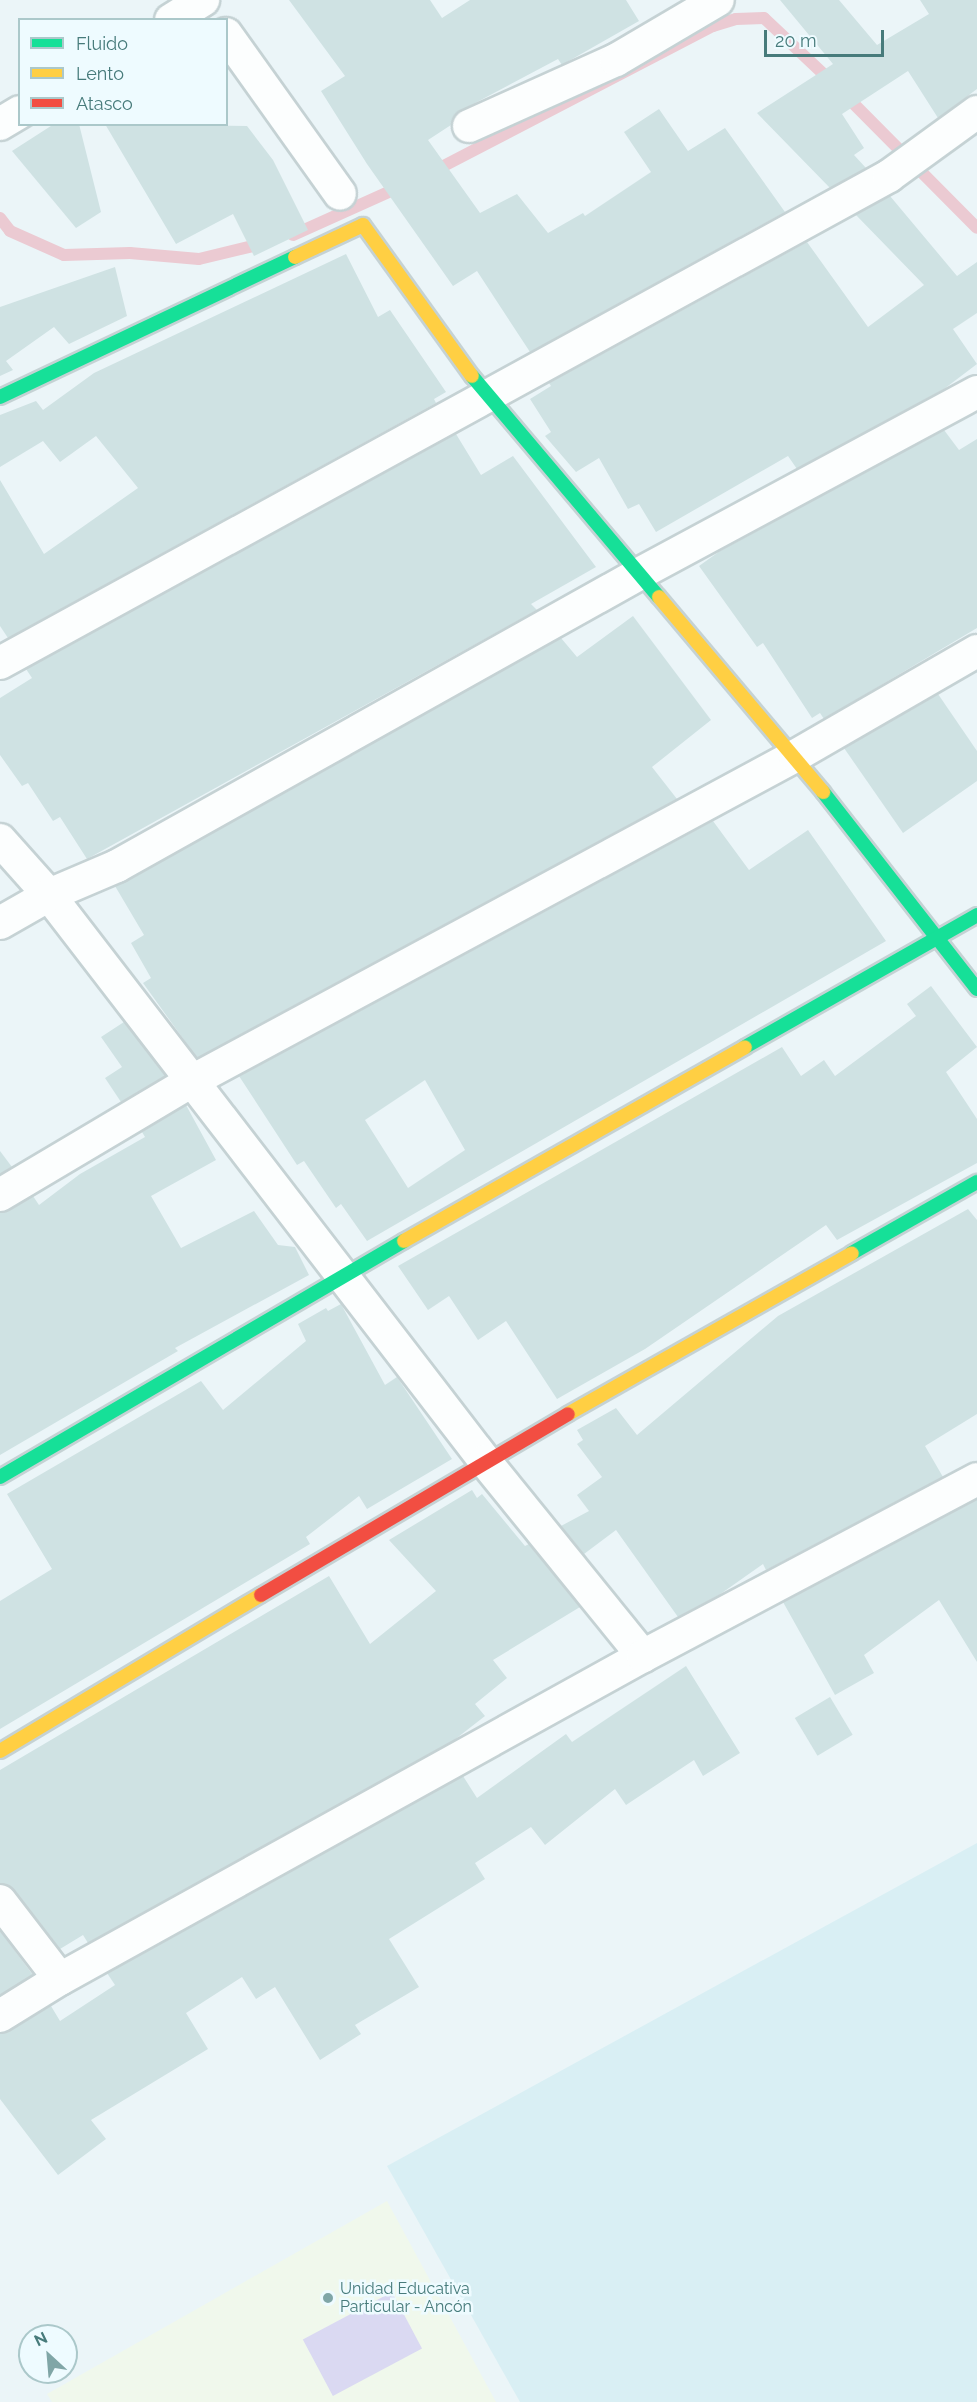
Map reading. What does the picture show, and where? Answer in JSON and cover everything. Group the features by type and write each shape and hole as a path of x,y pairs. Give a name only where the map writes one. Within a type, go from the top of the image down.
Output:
{"street":[{"path":"174,18 202,0 215,18"},
{"path":"469,126 616,60 718,0"},
{"path":"228,37 340,194"},
{"path":"0,663 488,398 889,176 977,112"},
{"path":"0,124 18,113"},
{"path":"0,397 363,225 488,398 637,575 795,756 977,989"},
{"path":"0,923 50,895 117,866 637,575 977,392"},
{"path":"0,1195 194,1080 795,756 977,651"},
{"path":"0,840 50,895 485,1461 643,1656"},
{"path":"0,1477 343,1275 977,915"},
{"path":"0,1751 485,1461 977,1182"},
{"path":"0,2016 60,1979 643,1656 977,1479"},
{"path":"0,1902 60,1979"}],"shaded area":[{"path":"977,1843 977,2402 520,2402 387,2166"},
{"name":"Unidad Educativa Particular - Ancón","path":"387,2201 496,2402 52,2402 47,2394 65,2384 78,2384 78,2376"},
{"path":"392,2292 422,2349 333,2396 303,2339"}],"building":[{"path":"289,0 430,0 442,18 470,0 626,0 639,21 562,65 558,59 462,110 451,125 428,140 480,213 517,194 548,233 583,213 585,216 651,172 624,132 659,109 688,151 725,128 785,212 530,352 477,271 453,286 367,164 321,91 345,76"},
{"path":"780,0 839,0 877,45 929,14 920,0 977,0 977,89 938,118 908,71 842,114 864,148 854,155 866,168 830,188 757,113 833,64"},
{"path":"51,126 80,126 101,212 76,228 12,151"},
{"path":"106,126 247,126 273,160 308,230 254,256 233,214 176,244"},
{"path":"890,196 957,276 977,262 977,313 953,329 977,364 944,389 797,469 788,456 656,532 639,504 628,509 599,458 576,472 545,436 551,432 530,399 551,386 549,383 807,242 868,327 924,285 856,215"},
{"path":"346,254 378,317 390,310 446,392 434,399 436,403 8,638 0,626 0,480 44,554 138,488 96,436 60,462 43,441 0,467 0,415 36,401 43,410 94,373"},
{"path":"115,267 127,316 69,344 54,327 6,361 13,370 0,376 0,307"},
{"path":"944,430 959,450 977,439 977,628 824,719 820,713 812,718 763,643 757,647 699,566 720,551"},
{"path":"456,434 481,475 513,456 596,567 531,604 537,610 87,859 60,817 53,821 28,783 22,786 0,755 0,698 32,678 26,669"},
{"path":"633,616 711,720 652,767 677,799 197,1058 143,983 151,978 131,943 144,935 115,886 561,638 577,657"},
{"path":"938,694 977,751 977,781 903,833 844,748"},
{"path":"713,821 749,870 808,830 886,941 367,1241 341,1204 336,1208 304,1161 297,1165 239,1076","holes":["425,1080 465,1150 408,1188 365,1120"]},
{"path":"931,986 977,1047 946,1072 977,1119 977,1163 837,1240 826,1225 645,1349 557,1399 506,1321 478,1340 449,1296 428,1310 398,1266 782,1047 801,1076 824,1060 835,1076 916,1016 907,1004"},
{"path":"124,1022 166,1076 121,1102 105,1078 122,1067 101,1037"},
{"path":"186,1105 216,1160 151,1196 181,1248 254,1211 278,1245 295,1247 309,1275 175,1348 178,1351 0,1455 0,1213 33,1196 39,1205 80,1174 145,1137 142,1132"},
{"path":"0,1151 12,1167 0,1174"},
{"path":"968,1209 977,1220 977,1414 925,1446 943,1477 766,1570 763,1564 719,1595 678,1617 616,1530 584,1554 561,1526 589,1511 577,1495 602,1477 577,1444 583,1440 577,1430 616,1408 637,1435 778,1316"},
{"path":"341,1304 385,1385 397,1377 452,1459 367,1509 359,1496 306,1537 310,1544 0,1729 0,1601 52,1569 7,1494 201,1381 223,1410 306,1341 298,1324 326,1308 328,1311"},
{"path":"472,1490 477,1498 482,1494 525,1546 529,1544 580,1607 493,1660 507,1678 475,1704 485,1716 453,1741 88,1943 83,1935 60,1949 14,1890 0,1883 0,1770 329,1576 370,1644 436,1591 389,1540"},
{"path":"977,1499 977,1662 939,1600 864,1655 874,1673 835,1695 783,1602"},
{"path":"686,1666 740,1753 703,1776 694,1760 626,1805 615,1789 545,1845 531,1827 475,1863 485,1879 389,1939 419,1987 355,2025 361,2034 320,2060 275,1987 256,1999 242,1977 186,2013 208,2049 91,2120 106,2139 58,2175 0,2099 0,2034 51,2006 60,2021 115,1985 107,1973 463,1776 477,1798 566,1734 572,1742"},
{"path":"830,1697 853,1735 818,1756 795,1718"},
{"path":"0,1931 33,1975 0,1995"}],"waterway":[{"path":"432,172 713,26 736,19 764,18 833,83"},
{"path":"845,95 977,228"},
{"path":"293,235 400,187"},
{"path":"0,218 10,231 64,255 130,253 199,259 265,243"}],"traffic: fast":[{"path":"0,397 295,257"},
{"path":"472,376 659,597"},
{"path":"823,792 977,989"},
{"path":"745,1047 977,915"},
{"path":"852,1253 977,1182"},
{"path":"0,1477 404,1241"}],"traffic: slow":[{"path":"295,257 363,225 472,376"},
{"path":"659,597 823,792"},
{"path":"404,1241 745,1047"},
{"path":"568,1414 852,1253"},
{"path":"0,1751 261,1595"}],"traffic: jam":[{"path":"261,1595 568,1414"}],"place":[{"name":"Unidad Educativa Particular - Ancón","path":"328,2298"}]}
